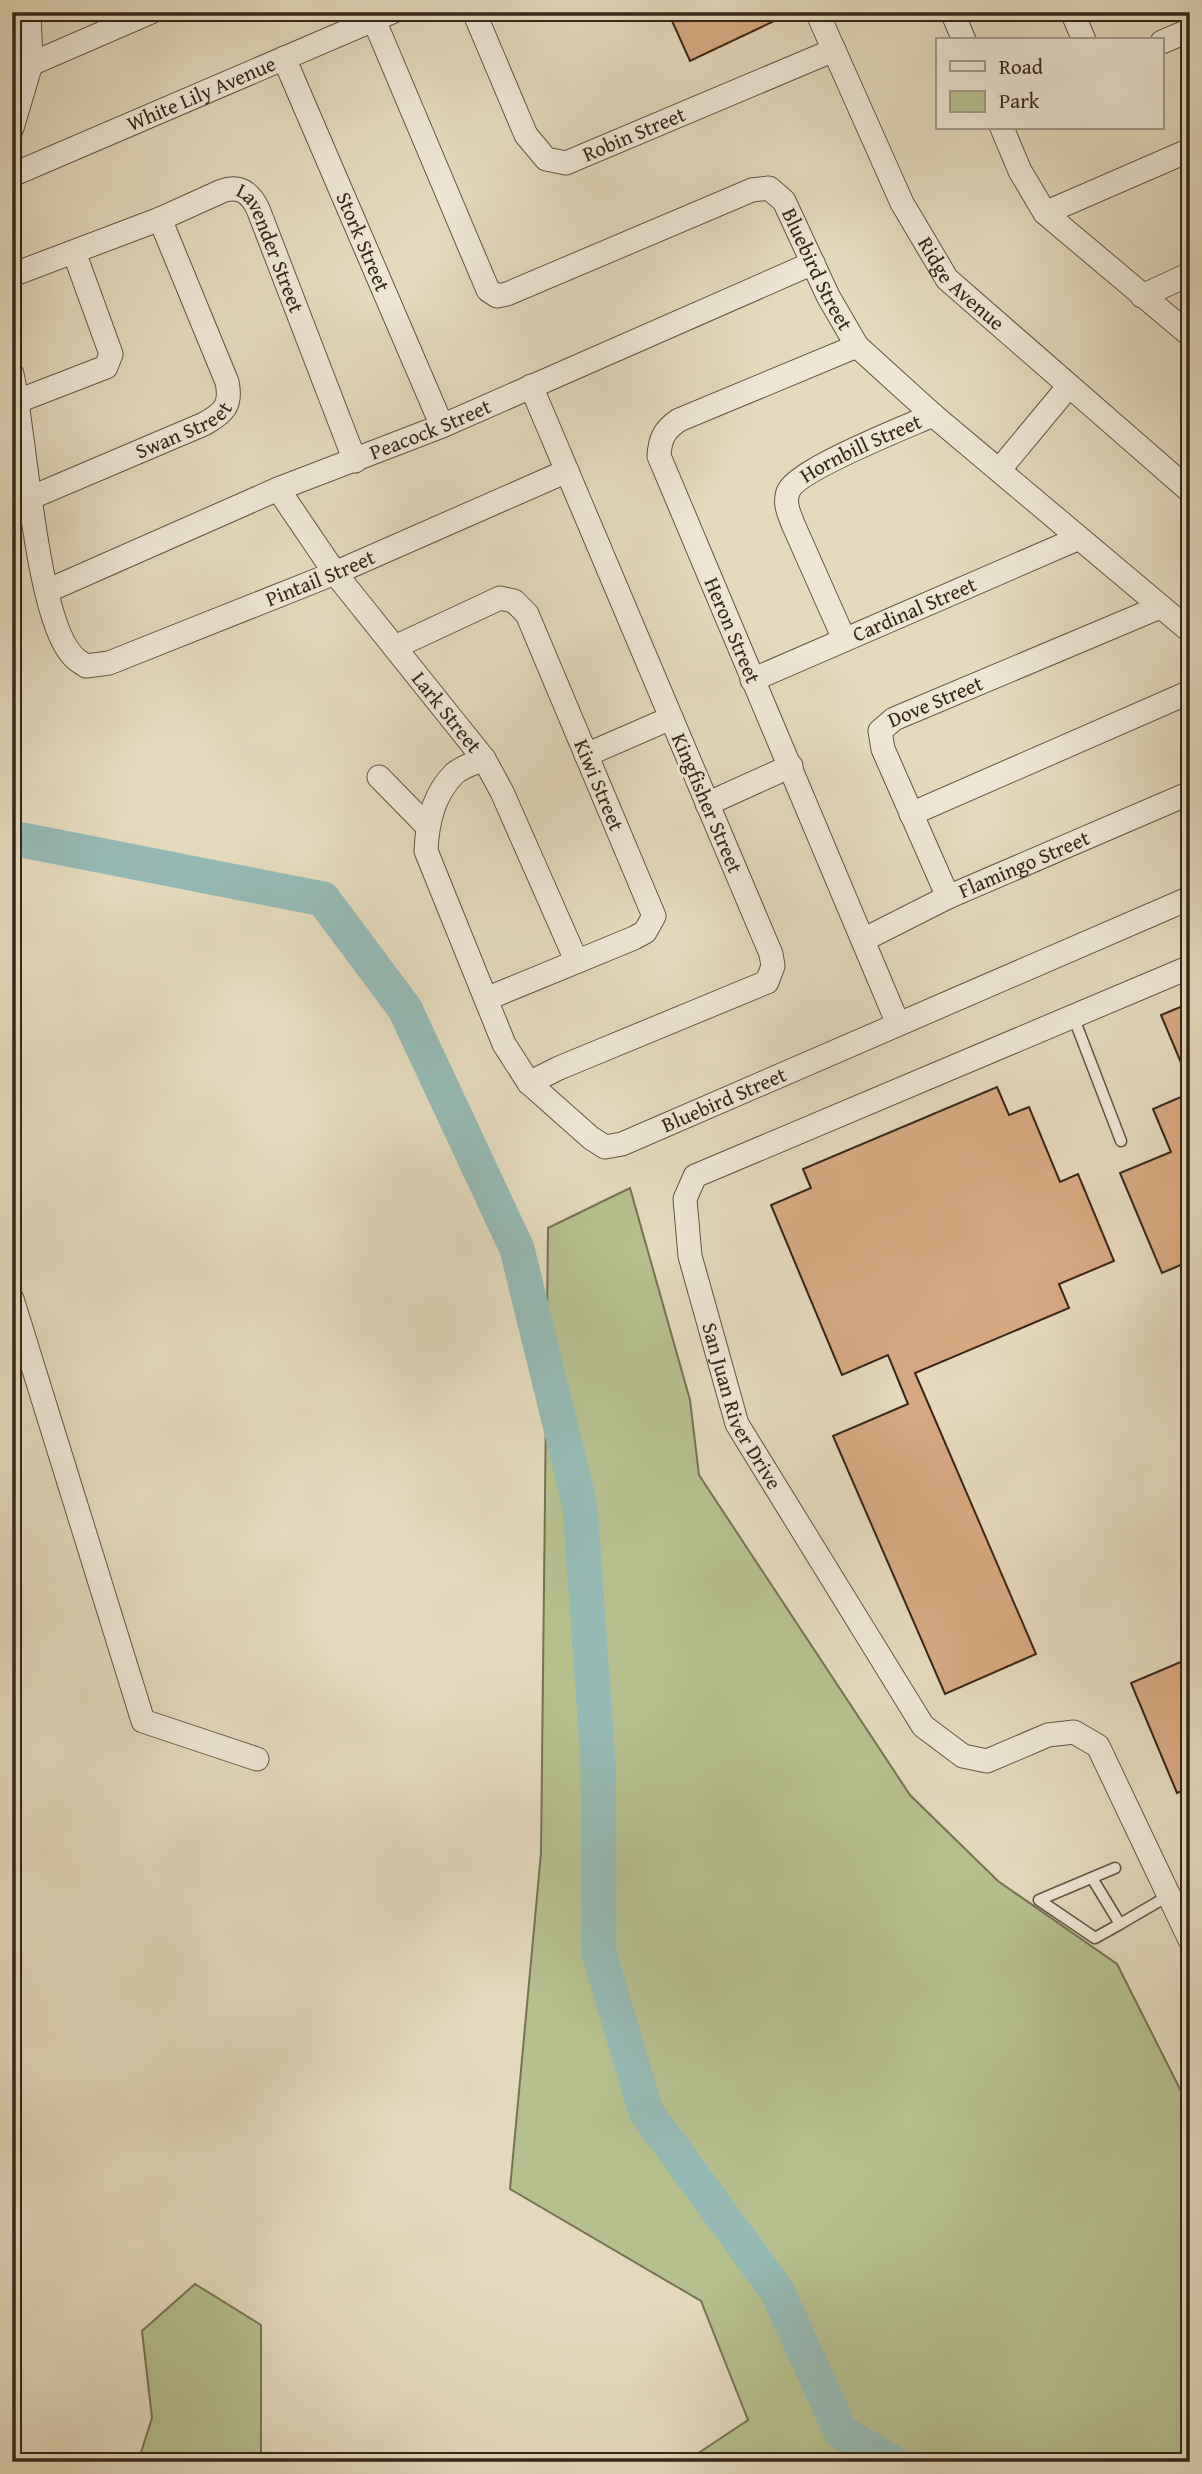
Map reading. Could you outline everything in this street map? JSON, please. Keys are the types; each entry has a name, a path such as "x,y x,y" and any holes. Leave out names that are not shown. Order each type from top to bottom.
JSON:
{"street":[{"path":"12,128 31,64 29,12"},
{"path":"31,64 151,12"},
{"name":"Robin Street","path":"474,12 526,135 546,159 566,163 834,50"},
{"name":"Ridge Avenue","path":"817,12 902,204 947,279 1190,491"},
{"path":"952,12 963,38"},
{"path":"1072,12 1083,38"},
{"name":"White Lily Avenue","path":"12,175 383,16"},
{"name":"Bluebird Street","path":"383,16 480,278 488,290 497,296 752,190 769,188 784,201 857,346 933,415 1190,631"},
{"path":"1164,41 1190,30"},
{"name":"Stork Street","path":"284,58 442,426"},
{"path":"1003,130 1020,171 1045,213 1190,335"},
{"path":"1045,213 1190,150"},
{"name":"Lavender Street","path":"12,275 160,219 232,187 246,191 254,199 355,461"},
{"name":"Swan Street","path":"30,498 204,424 227,407 230,397 227,382 160,219"},
{"path":"18,401 106,367 111,354 74,252"},
{"name":"Peacock Street","path":"47,591 278,489 442,426 813,263"},
{"path":"1142,296 1190,274"},
{"name":"Heron Street","path":"857,346 679,420 668,427 660,439 659,456 898,1024"},
{"path":"12,374 47,591"},
{"name":"Kingfisher Street","path":"529,1083 767,982 773,966 771,954 531,386"},
{"path":"1000,469 1068,387"},
{"name":"Hornbill Street","path":"844,639 789,514 786,505 788,491 806,473 933,415"},
{"name":"Pintail Street","path":"47,591 62,640 72,656 86,666 109,663 335,573 567,471"},
{"name":"Lark Street","path":"278,489 335,573 484,759 502,792 576,960"},
{"name":"Cardinal Street","path":"752,680 1077,538"},
{"name":"Kiwi Street","path":"395,647 500,598 514,601 527,614 654,916 645,932 486,999"},
{"name":"Dove Street","path":"948,897 880,740 880,731 886,724 1160,607"},
{"path":"911,814 1190,692"},
{"path":"586,755 671,718"},
{"name":"Bluebird Street","path":"484,759 455,773 435,804 427,827 426,850 504,1044 529,1083 590,1138 605,1147 622,1144 1190,898"},
{"path":"707,804 791,766"},
{"path":"379,777 427,827"},
{"name":"Flamingo Street","path":"863,940 948,897 1190,793"},
{"name":"San Juan River Drive","path":"1190,967 695,1176 685,1199 690,1256 737,1424 923,1726 963,1756 987,1761 1048,1735 1074,1732 1098,1746 1190,1940"},
{"path":"12,1298 143,1721 257,1759"}],"lane":[{"path":"1073,1016 1121,1141"},
{"path":"1115,1868 1040,1900 1095,1938 1168,1896"},
{"path":"1092,1878 1120,1924"}],"green space":[{"path":"630,1188 690,1400 699,1475 910,1795 998,1881 1117,1964 1190,2109 1190,2462 685,2462 748,2420 701,2301 510,2189 541,1853 548,1228"},
{"path":"195,2284 261,2325 261,2462 138,2462 152,2418 142,2331"}],"building":[{"path":"668,12 793,12 690,61"},
{"path":"1190,1003 1190,1084 1161,1015"},
{"path":"997,1087 1009,1115 1029,1107 1060,1182 1078,1174 1114,1261 1059,1284 1069,1308 915,1373 1036,1654 945,1694 833,1436 908,1404 888,1355 842,1375 771,1205 811,1188 803,1169"},
{"path":"1190,1093 1190,1221 1184,1223 1190,1238 1190,1261 1162,1273 1120,1173 1171,1152 1153,1109"},
{"path":"1190,1658 1190,1788 1177,1793 1131,1683"}],"waterway":[{"path":"12,838 323,899 405,1009 517,1249 580,1506 598,1762 599,1953 646,2112 777,2291 841,2432 892,2462"}]}
